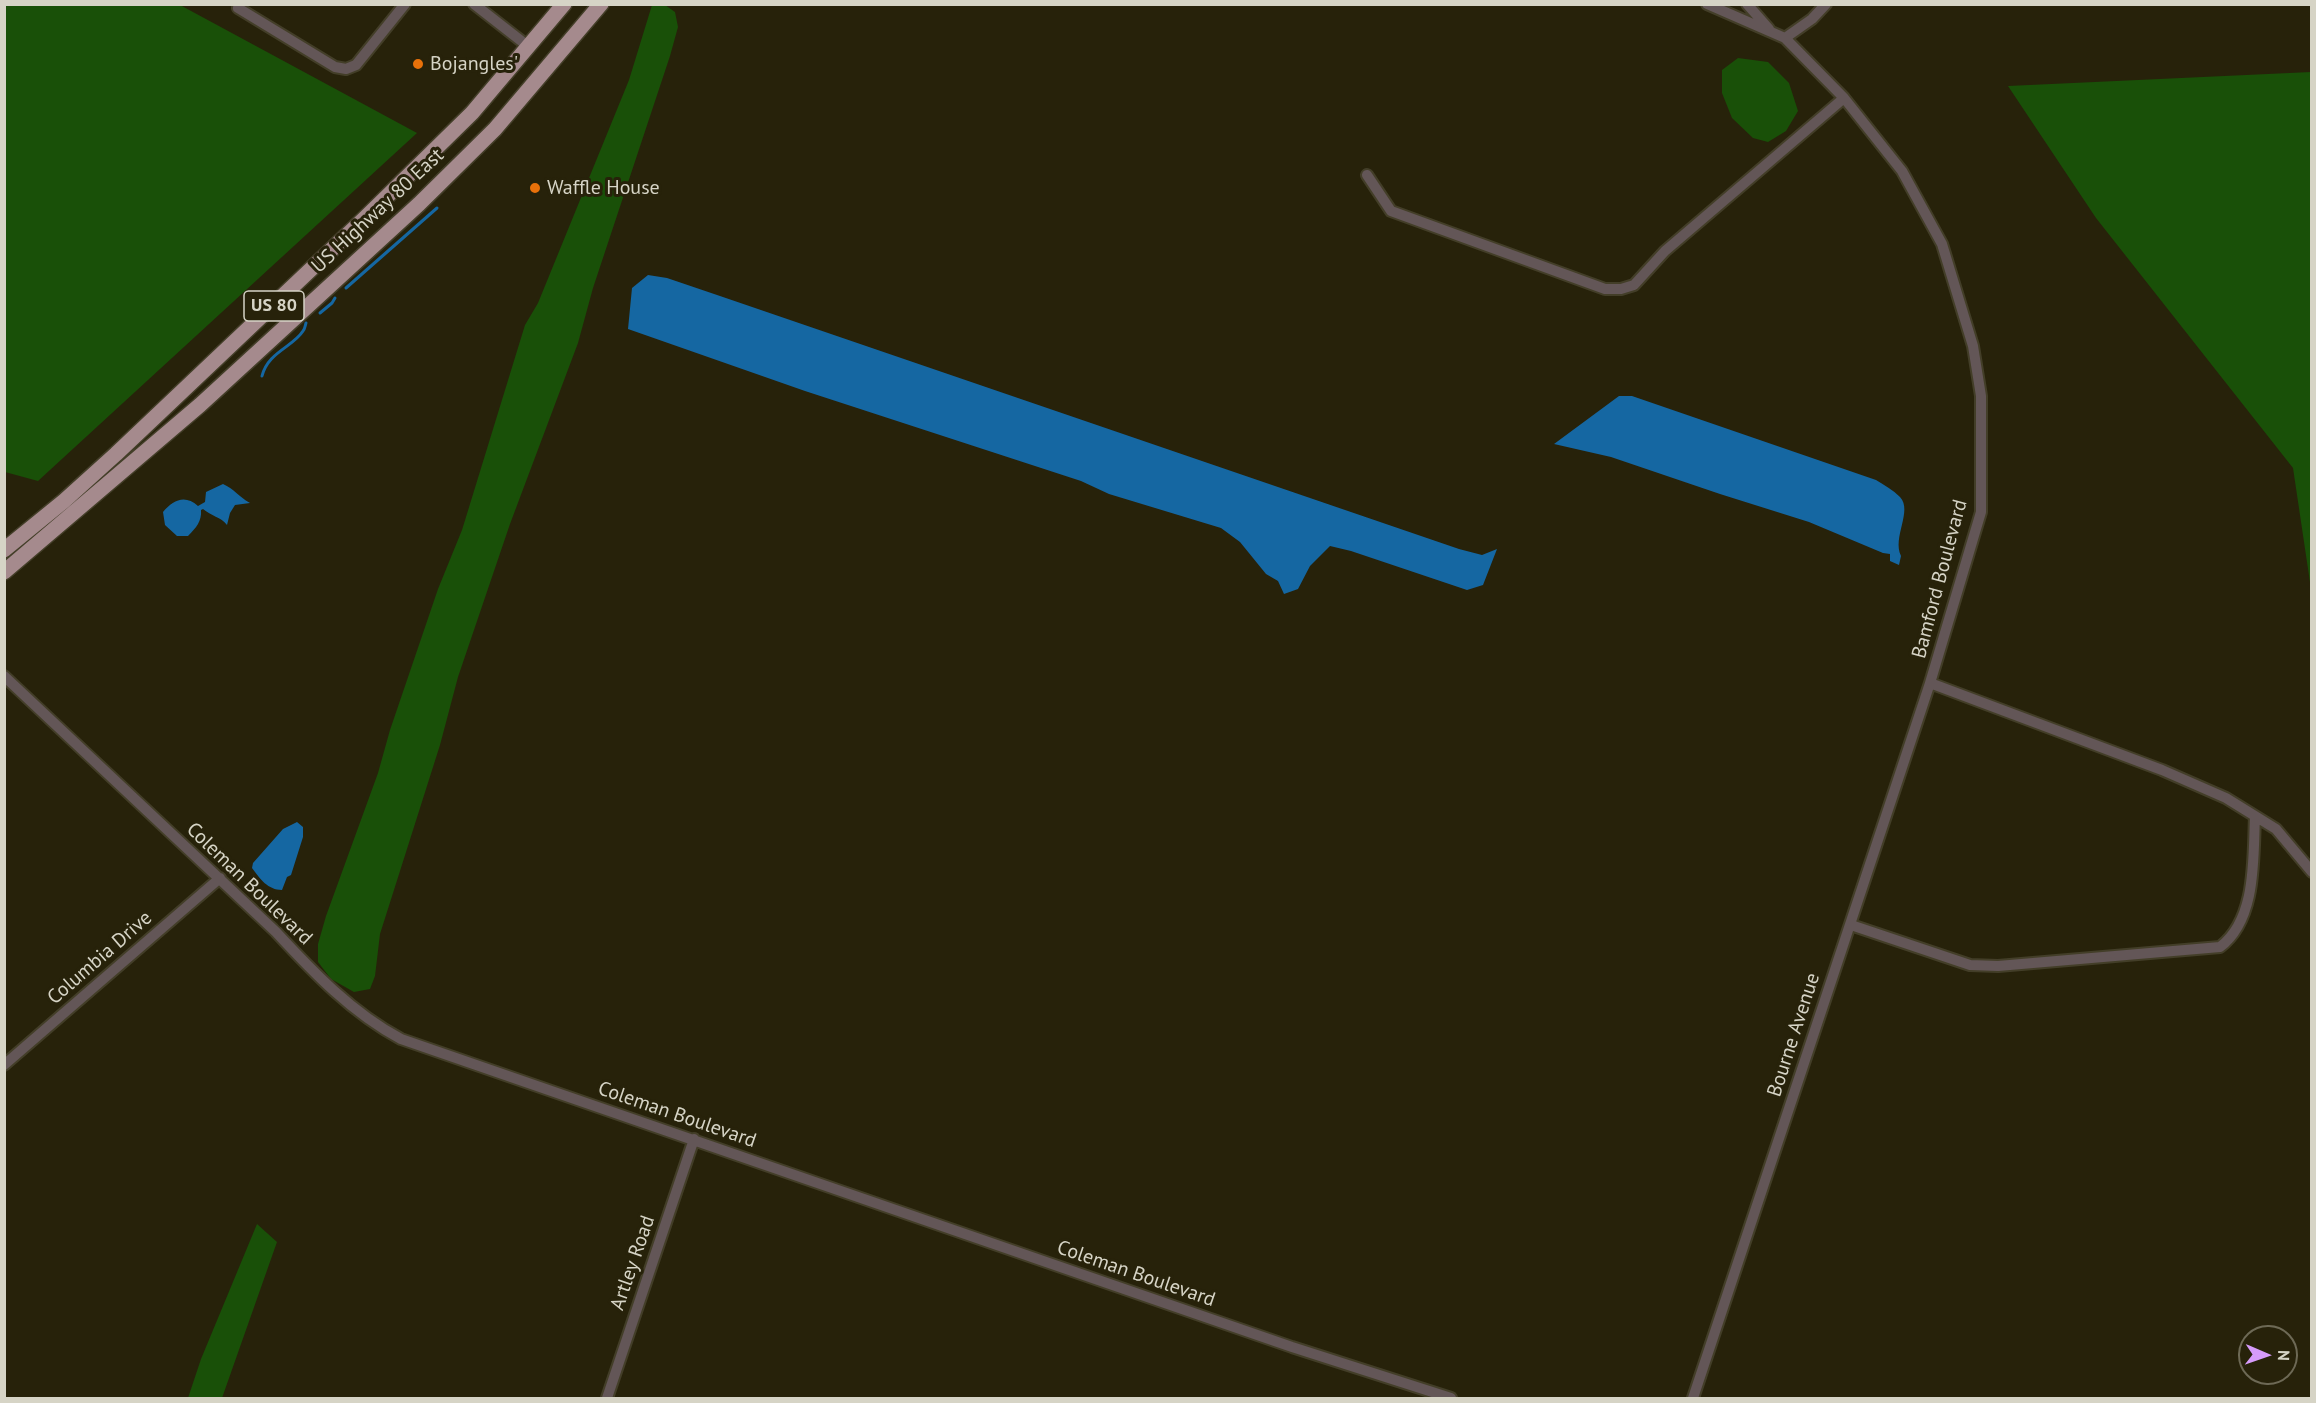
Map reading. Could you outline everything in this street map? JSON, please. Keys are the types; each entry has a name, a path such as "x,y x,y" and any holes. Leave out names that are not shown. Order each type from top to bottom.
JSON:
{"main road":[{"name":"US Highway 80 East","path":"4,550 64,501 288,292 472,113 564,4"},
{"name":"US Highway 80 East","path":"4,572 200,405 419,204 495,129 596,8"}],"street":[{"path":"240,4 238,8 335,67 346,69 356,65 405,4"},
{"path":"474,4 529,47"},
{"name":"Bamford Boulevard","path":"1707,4 1785,38 1844,98 1902,171 1942,244 1973,346 1981,396 1981,512 1930,683 2162,770 2226,798 2276,829 2312,872"},
{"name":"Bamford Boulevard","path":"1748,4 1771,32"},
{"path":"1785,38 1812,19 1826,4"},
{"path":"1367,175 1391,211 1605,290 1621,289 1634,285 1665,251 1844,98"},
{"name":"Coleman Boulevard","path":"4,676 219,878 318,975 355,1009 394,1036 1292,1347 1451,1398"},
{"name":"Bourne Avenue","path":"1693,1398 1930,683"},
{"path":"1851,925 1970,965 1998,966 2220,947 2232,938 2245,912 2250,885 2255,816"},
{"name":"Columbia Drive","path":"4,1065 219,878"},
{"name":"Artley Road","path":"607,1398 694,1139"}],"green space":[{"path":"4,5 180,5 417,133 38,481 5,472"},
{"path":"652,5 665,5 675,12 678,27 670,56 593,288 578,343 510,524 458,677 440,745 380,934 375,976 370,989 354,992 331,979 318,962 318,944 326,916 378,773 390,730 438,589 462,530 525,325 538,303 629,80"},
{"path":"1738,58 1768,62 1789,83 1798,111 1786,131 1768,142 1753,138 1732,118 1722,93 1722,70"},
{"path":"2312,72 2311,589 2293,468 2096,218 2008,86"},
{"path":"257,1224 277,1242 222,1398 188,1398 201,1359"}],"water":[{"path":"648,275 667,278 1459,549 1482,555 1497,549 1483,585 1467,590 1330,546 1310,566 1298,589 1284,594 1278,581 1266,574 1240,542 1221,528 1109,494 1081,481 805,391 628,329 632,288"},
{"path":"1619,396 1632,396 1876,480 1897,494 1903,503 1904,517 1899,541 1901,556 1899,565 1890,561 1890,554 1809,522 1611,457 1554,444"},
{"path":"223,484 250,503 235,505 227,525 203,509 198,524 188,536 177,536 165,525 163,512 171,504 184,499 198,506 205,502 206,492"},
{"path":"297,822 303,827 303,837 291,875 287,877 282,890 277,890 258,876 252,868 253,863 283,829"}],"waterway":[{"path":"346,288 437,208"},
{"path":"320,313 335,298"},
{"path":"262,376 275,355 299,337 306,323"}],"place":[{"name":"Bojangles'","path":"418,64"},
{"name":"Waffle House","path":"535,188"}]}
